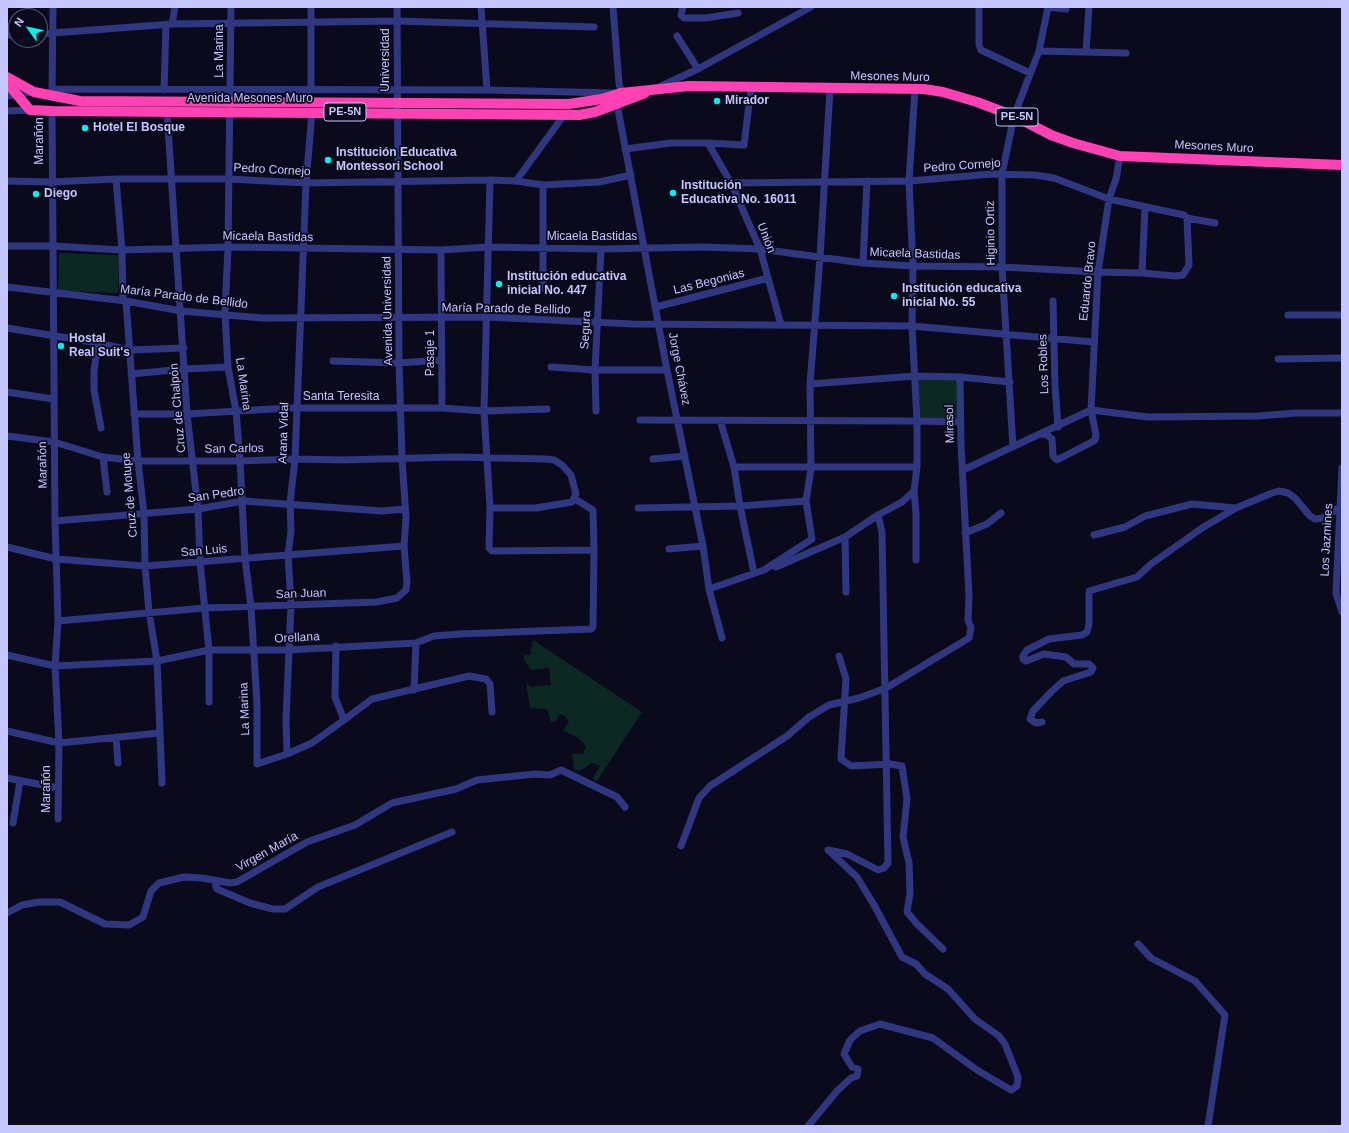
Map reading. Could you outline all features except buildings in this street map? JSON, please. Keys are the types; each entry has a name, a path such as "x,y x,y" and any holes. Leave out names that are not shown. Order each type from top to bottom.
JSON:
{"highway":[{"name":"PE-5N","path":"7,77 34,92 54,94 80,101 231,102 397,108 569,104 602,99 621,100 656,88"},
{"path":"7,83 12,96 30,110"},
{"name":"Mesones Muro","path":"656,88 689,86 915,89 943,92 1014,116 1072,143 1120,156 1342,165"},
{"path":"54,94 54,111"},
{"name":"Avenida Mesones Muro","path":"30,110 312,112 397,108 564,115 595,112 621,100"}],"street":[{"path":"53,7 54,94 164,90 487,90 621,100"},
{"path":"164,90 169,25 175,7"},
{"name":"La Marina","path":"231,7 231,102 225,314 228,368 236,411 243,501 245,558 257,704 257,764 287,754"},
{"path":"311,7 311,90"},
{"name":"Universidad","path":"397,7 397,108"},
{"path":"482,7 487,90"},
{"name":"Jorge Chávez","path":"613,7 625,149 703,546 709,588 722,638"},
{"path":"683,7 681,15 684,18 705,18 738,13"},
{"path":"656,88 698,69 811,7"},
{"path":"979,7 979,45 981,50 1030,73"},
{"path":"1048,7 1066,9"},
{"name":"Higinio Ortiz","path":"1013,447 1002,267 1002,174 1014,116 1038,51 1048,7"},
{"path":"1086,52 1089,7"},
{"path":"48,34 169,25 231,23 397,21 482,25 594,27"},
{"path":"677,36 698,69"},
{"path":"1038,51 1126,53"},
{"path":"625,149 671,143 708,143 744,146 751,88"},
{"path":"764,570 812,539 806,501 811,468 810,384 820,257 830,88"},
{"path":"915,89 909,180 913,266 912,326 917,421 917,467 914,491 916,514 916,560"},
{"path":"12,96 34,92"},
{"name":"Avenida Universidad","path":"397,108 399,363 406,527 404,546"},
{"name":"Avenida Mesones Muro","path":"7,111 30,110"},
{"name":"Marañón","path":"54,111 51,182 53,246 52,337 58,621 55,666 59,743 58,819"},
{"name":"Cruz de Chalpón","path":"167,112 173,180 187,414 198,509 200,562 209,650 209,702"},
{"name":"Arana Vidal","path":"287,754 286,720 291,605 288,554 291,531 290,503 295,459 306,183 312,112"},
{"path":"516,181 564,115"},
{"name":"Unión","path":"708,143 731,183 760,249 781,325"},
{"name":"Eduardo Bravo","path":"1042,434 1047,435 1052,439 1053,456 1057,460 1095,440 1096,435 1091,410 1093,342 1098,272 1109,199 1116,179 1120,156"},
{"name":"Pedro Cornejo","path":"731,183 909,180 1002,174 1034,175 1054,178 1109,199 1184,216 1187,218 1215,223"},
{"name":"Pedro Cornejo","path":"7,181 51,182 116,179 229,179 306,183 490,180 516,181 543,185 599,182 631,175"},
{"name":"Cruz de Motupe","path":"116,179 134,414 144,514 145,566 149,612 157,661 162,783"},
{"path":"490,180 488,317 484,411 490,508 489,548 492,551 594,550 593,510 575,499 572,502 536,508 490,508"},
{"path":"863,263 866,181"},
{"path":"543,185 543,288"},
{"path":"1142,273 1145,207"},
{"name":"Micaela Bastidas","path":"7,246 53,246 122,250 228,247 441,250 488,247 601,249 703,247 760,249 863,263 913,266 1002,267 1142,273 1175,276 1183,275 1188,264 1187,218"},
{"name":"Segura","path":"596,411 595,370 601,249"},
{"name":"Pasaje 1","path":"441,250 442,408"},
{"name":"Las Begonias","path":"656,307 768,278"},
{"name":"María Parado de Bellido","path":"7,287 125,301 181,310 262,318 442,319 488,317 632,324 912,326 1054,340 1093,342"},
{"name":"Los Robles","path":"1053,301 1055,385 1058,427"},
{"path":"1288,315 1342,315"},
{"path":"7,328 52,337 98,343 129,350 184,348"},
{"path":"98,343 94,371 94,390 101,428"},
{"path":"1278,359 1342,358"},
{"path":"333,361 399,363 442,360"},
{"path":"551,367 595,370 668,370"},
{"path":"131,374 185,369 228,368"},
{"path":"810,384 915,376 960,377 1010,382"},
{"name":"Mirasol","path":"886,688 969,638 971,628 968,620 969,596 960,422 960,377"},
{"path":"7,392 53,399"},
{"name":"Santa Teresita","path":"134,414 187,414 296,408 442,408 484,411 547,409"},
{"path":"963,470 1058,427 1091,410 1148,417 1258,416 1342,412 1342,417"},
{"path":"640,420 960,422"},
{"path":"720,420 734,467 740,506 754,573"},
{"name":"San Carlos","path":"7,436 54,442 103,457 138,461 240,461 295,459 342,460 402,458 554,460 562,465 571,475 576,494 575,499"},
{"path":"653,459 685,456"},
{"path":"103,457 107,492"},
{"path":"734,467 917,467"},
{"name":"Los Jazmines","path":"1342,468 1340,549 1336,593 1342,612"},
{"path":"709,588 764,570 845,537 878,514 902,502 914,491"},
{"path":"1042,722 1036,723 1030,719 1033,711 1063,682 1092,672 1093,668 1089,664 1074,664 1066,657 1044,654 1026,661 1023,659 1023,656 1026,650 1049,638 1082,635 1087,632 1089,624 1089,591 1136,577 1151,564 1195,532 1236,508 1279,491 1288,493 1295,498 1310,516 1315,519 1323,518 1340,507"},
{"name":"San Pedro","path":"55,521 198,509 243,501 290,503 382,511 405,509"},
{"path":"638,508 740,506 806,501"},
{"path":"1094,535 1124,527 1146,516 1192,504 1236,508"},
{"path":"965,533 987,524 1001,513"},
{"path":"808,1126 837,1091 851,1078 857,1076 858,1069 852,1067 844,1054 850,1040 860,1031 880,1024 933,1038 1000,1085 1010,1090 1017,1086 1018,1078 1005,1044 999,1036 975,1019 948,989 925,974 916,964 902,957 857,877 828,850 847,854 878,870 886,866 888,857 885,764 886,688 881,556 882,532 878,514"},
{"path":"845,537 846,592"},
{"name":"San Luis","path":"7,548 56,559 145,566 404,546"},
{"name":"San Juan","path":"58,621 204,608 377,602 397,598 406,590 407,582 404,546"},
{"path":"669,549 703,546"},
{"name":"Orellana","path":"7,656 55,666 157,661 209,650 289,650 336,646 416,643 434,636 460,634 589,630 593,628 594,550"},
{"path":"414,690 416,643"},
{"path":"336,646 335,697 344,720"},
{"path":"839,656 846,679 841,759 850,766 885,764 902,766 907,799 903,837 909,863 910,893 907,912 916,924 943,949"},
{"path":"287,754 312,743 372,699 469,676 486,679 490,684 492,712"},
{"path":"681,846 699,798 710,786 787,736 809,716 829,704 859,698 886,688"},
{"path":"7,732 59,743 160,733"},
{"path":"116,737 118,764"},
{"name":"Virgen María","path":"7,913 22,905 39,902 60,902 105,924 129,925 143,917 152,891 159,883 184,877 230,883 237,882 307,842 355,825 392,803 456,789 477,780 535,774 550,775 561,770 616,797 625,807"},
{"path":"7,778 58,788"},
{"path":"13,823 20,780"},
{"path":"214,880 217,889 250,903 273,909 285,909 318,886 452,832"},
{"path":"1138,944 1152,958 1195,981 1225,1015 1208,1126"}],"green space":[{"path":"59,253 119,255 118,293 58,291"},
{"path":"915,376 960,377 960,422 917,421"},
{"path":"533,640 642,712 597,781 593,779 600,766 592,763 579,771 574,769 572,754 583,754 586,746 578,738 563,730 569,722 565,716 560,714 555,722 551,722 547,709 530,708 526,683 531,687 551,685 549,668 531,670 524,660 524,654 530,655"}],"place":[{"name":"Mirador","path":"717,101"},
{"name":"Hotel El Bosque","path":"85,128"},
{"name":"Institución Educativa Montessori School","path":"328,160"},
{"name":"Institución Educativa No. 16011","path":"673,193"},
{"name":"Diego","path":"36,194"},
{"name":"Institución educativa inicial No. 447","path":"499,284"},
{"name":"Institución educativa inicial No. 55","path":"894,296"},
{"name":"Hostal Real Suit's","path":"61,346"}]}
